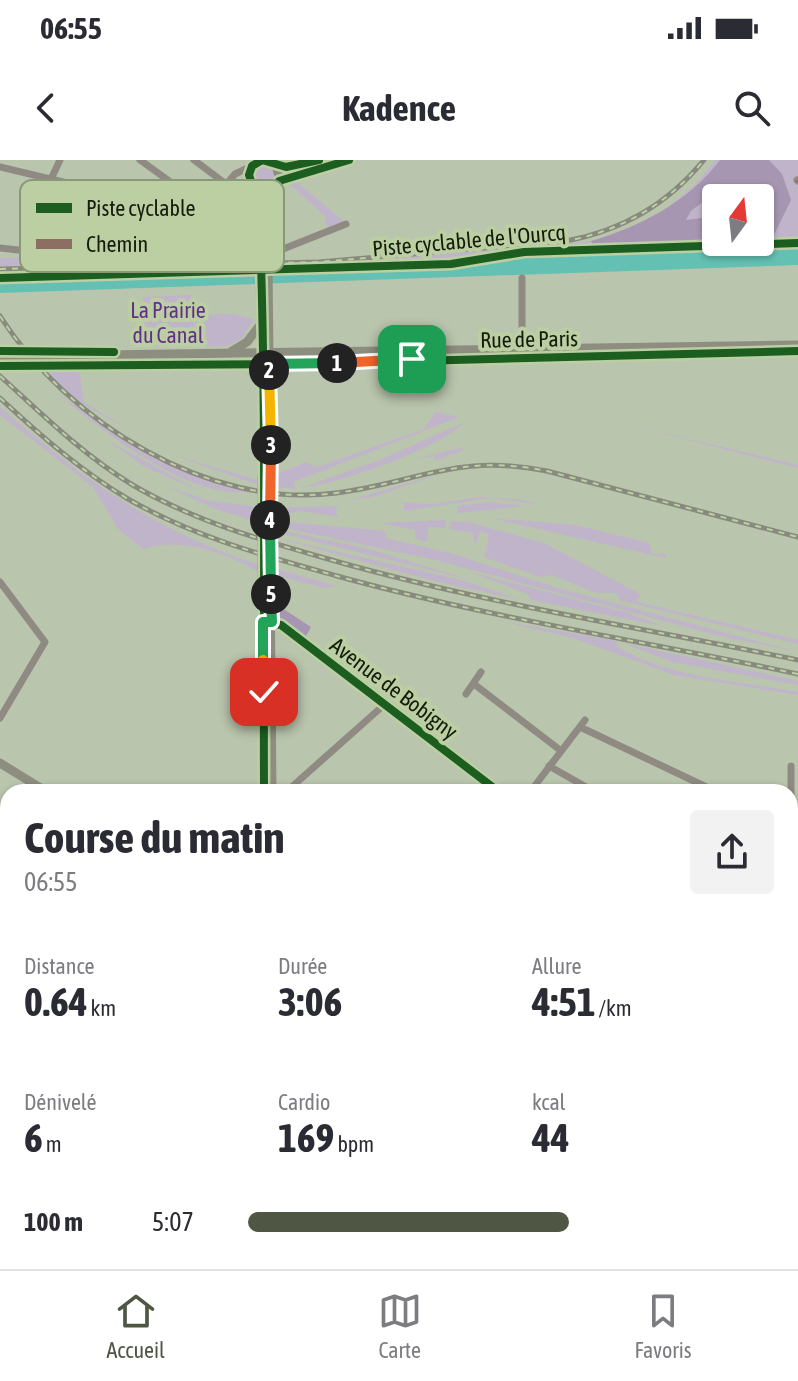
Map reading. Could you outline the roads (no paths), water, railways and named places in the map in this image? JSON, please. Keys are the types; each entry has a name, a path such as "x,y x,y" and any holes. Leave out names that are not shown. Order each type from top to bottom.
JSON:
{"main road":[{"path":"250,180 248,177 255,163 319,160"},
{"path":"284,183 349,160"},
{"path":"264,272 268,456 267,622 275,784"},
{"path":"264,288 261,324 265,352"},
{"path":"230,352 247,342 261,324"},
{"name":"Rue de Paris","path":"36,359 230,352 798,345"},
{"name":"Rue de Paris","path":"0,356 265,364 798,351"},
{"path":"0,362 36,359"},
{"path":"0,763 34,784"}],"street":[{"path":"51,179 60,160"},
{"path":"140,160 168,180"},
{"path":"194,160 221,180"},
{"path":"230,180 255,163"},
{"path":"1,164 55,180"},
{"path":"235,174 248,177"},
{"path":"284,246 346,224"},
{"path":"0,248 20,250"},
{"path":"522,278 522,350"},
{"path":"0,582 45,642 0,718"},
{"name":"Avenue de Bobigny","path":"267,622 281,625 489,784"},
{"path":"466,694 481,672"},
{"path":"474,684 560,750"},
{"path":"284,784 385,704"},
{"path":"536,784 582,724 699,784"},
{"path":"549,766 581,784"},
{"path":"791,766 791,784"}],"water":[{"path":"798,246 798,265 0,293 0,280 451,265 519,258 522,254 702,249 702,256 774,256 774,247"}],"railway":[{"path":"284,263 566,241 606,230 642,213 675,190 704,160"},
{"path":"0,269 20,269"},
{"path":"0,316 28,354 63,390 102,423 145,450 191,472 239,487 288,495 336,493 463,467 516,466 547,471 798,537"},
{"path":"0,376 63,433 131,484 180,509 231,529 335,561 450,590 798,660"},
{"path":"0,398 61,452 128,499 178,524 230,544 394,591 798,674"}],"park label":[{"name":"La Prairie du Canal","path":"168,322"}]}
